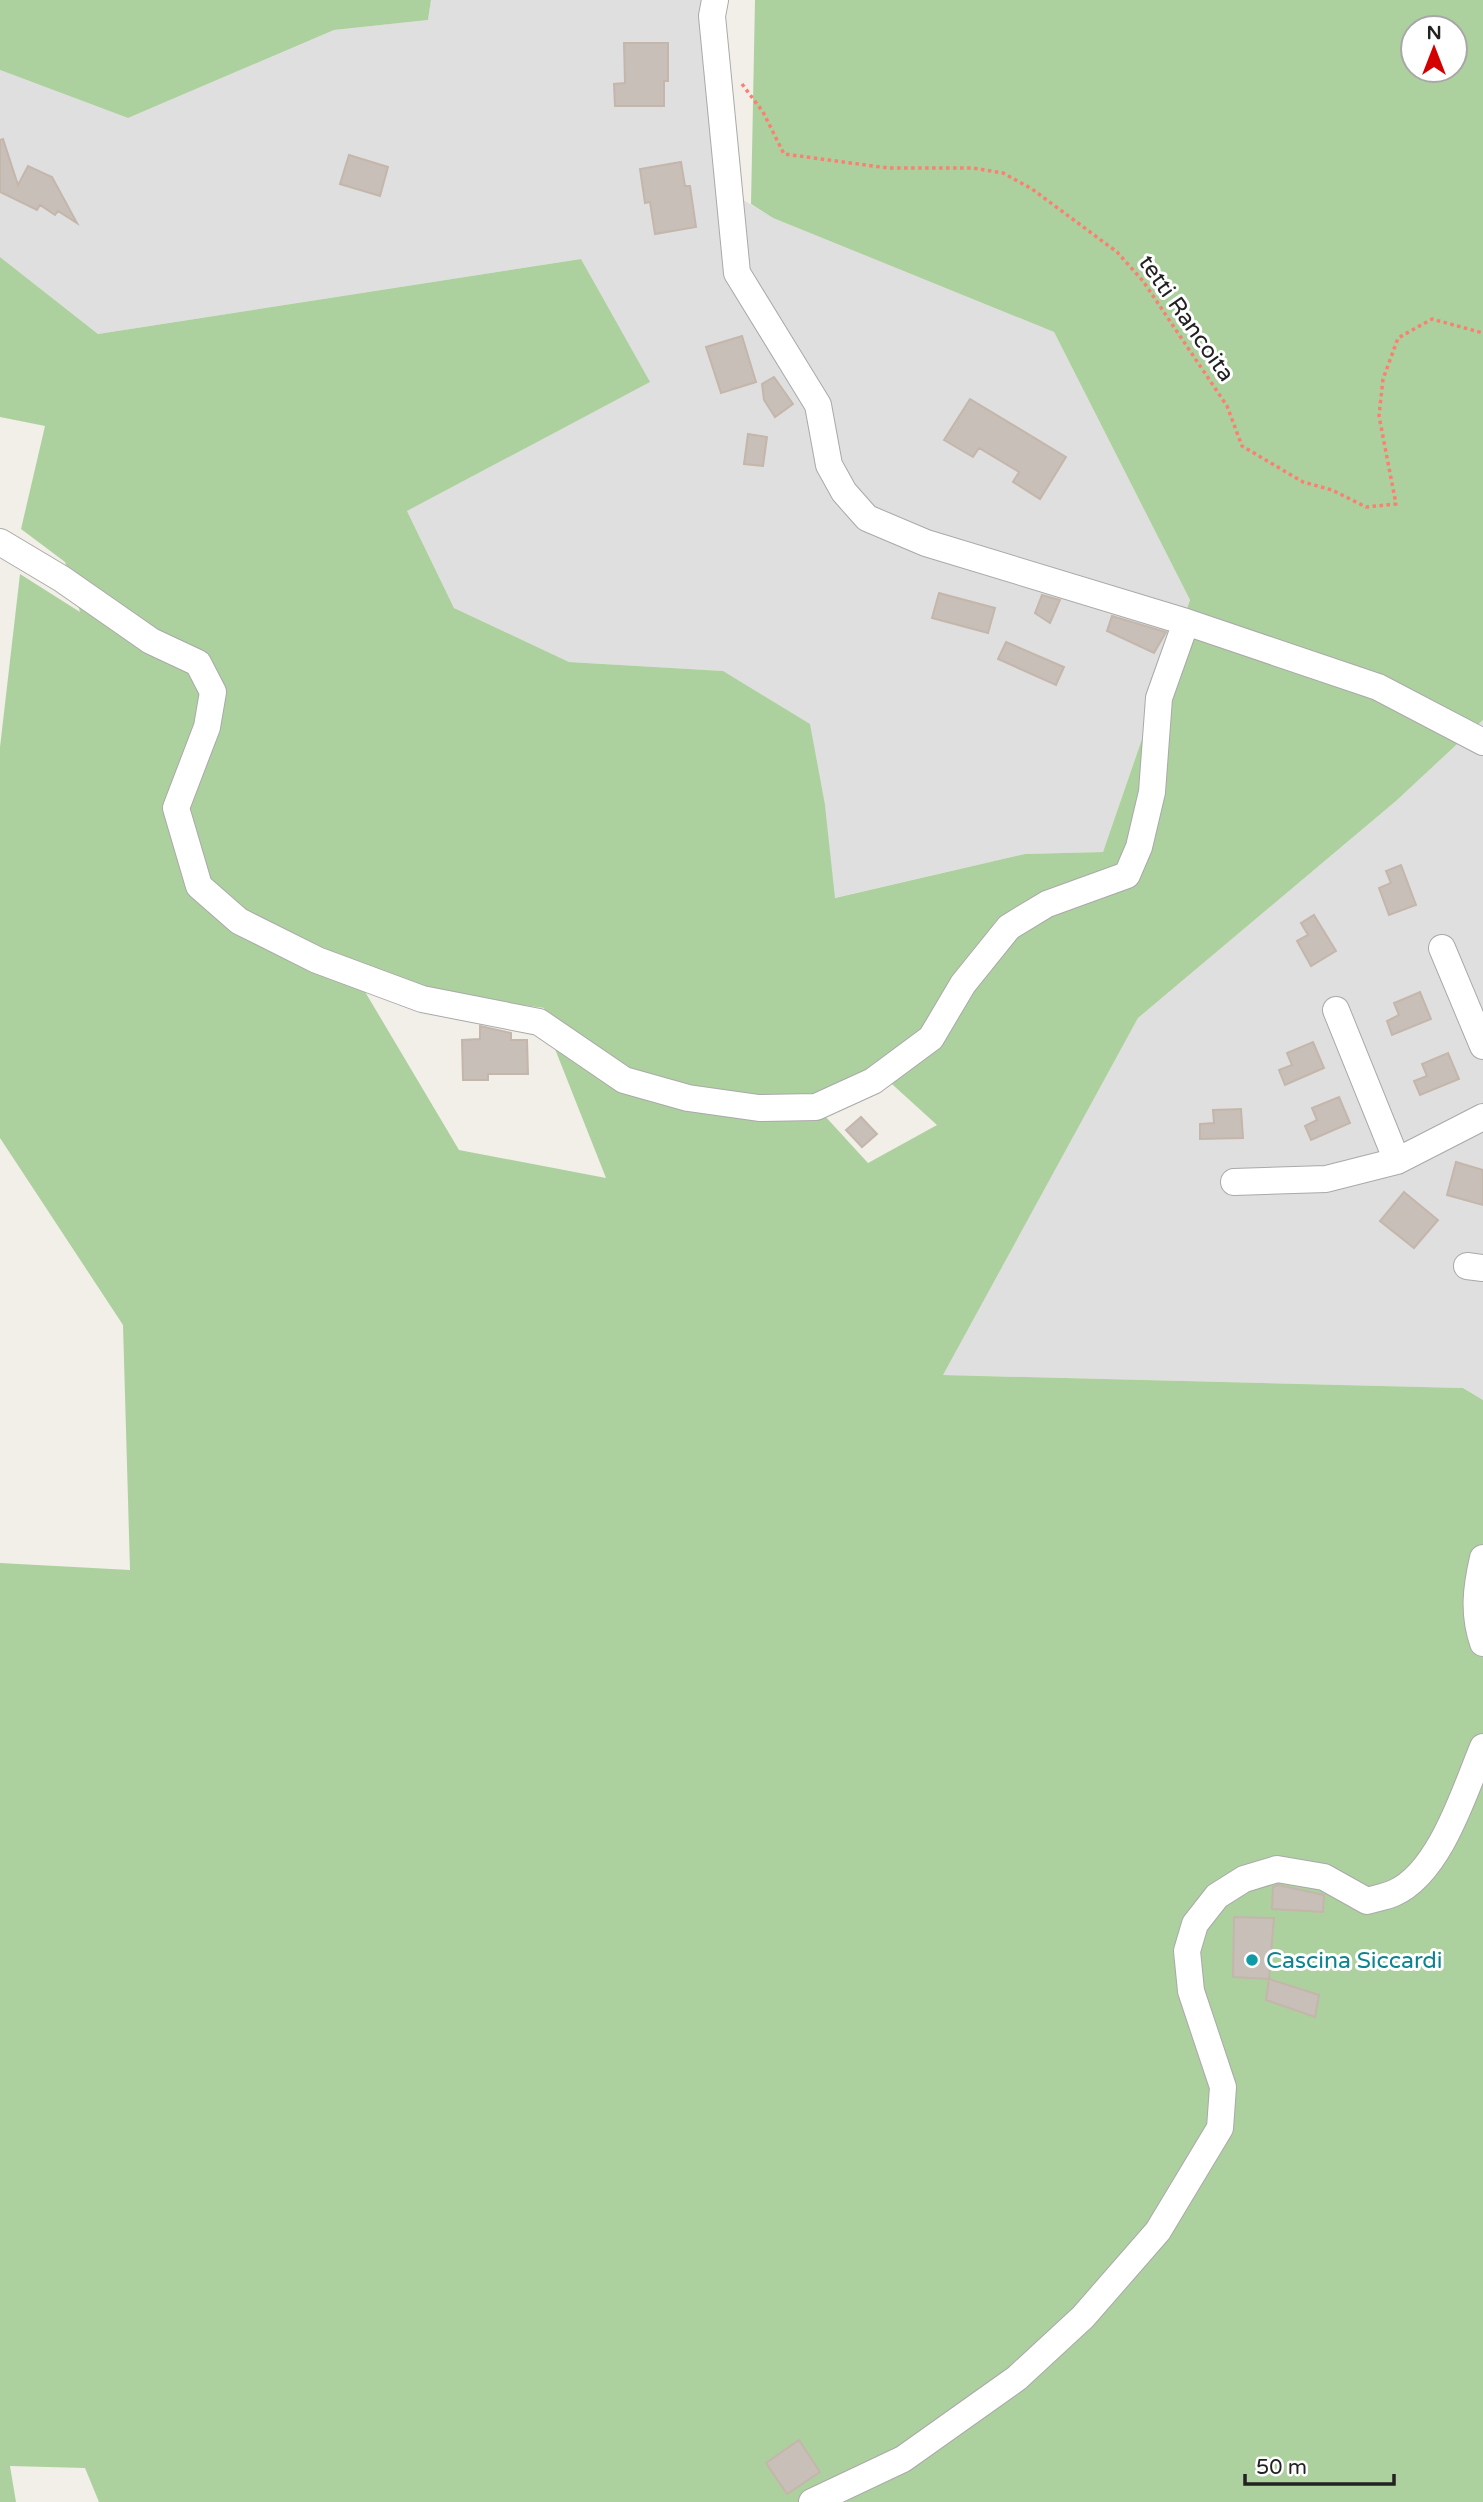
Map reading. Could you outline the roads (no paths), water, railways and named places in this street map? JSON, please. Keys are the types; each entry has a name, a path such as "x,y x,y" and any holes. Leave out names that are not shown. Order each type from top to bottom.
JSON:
{"street":[{"path":"715,0 712,16 737,273 818,405 829,465 844,492 867,518 926,543 1186,622 1378,687 1483,742"},
{"path":"0,542 62,579 151,641 198,663 213,692 207,727 176,808 199,886 239,921 317,960 422,999 539,1022 624,1080 688,1098 759,1108 816,1107 873,1081 931,1038 963,984 1009,927 1047,904 1127,874 1139,847 1152,792 1160,698 1186,622"},
{"path":"1442,948 1483,1046"},
{"path":"1336,1010 1397,1161"},
{"path":"1234,1182 1326,1179 1397,1161 1483,1117"},
{"path":"1483,1558 1477,1584 1476,1621 1483,1643"},
{"path":"812,2502 903,2459 1017,2378 1083,2317 1158,2231 1220,2127 1223,2087 1191,1991 1187,1951 1195,1924 1217,1896 1244,1879 1277,1869 1324,1877 1367,1901 1395,1893 1417,1876 1443,1841 1483,1746"}],"place":[{"name":"Cascina Siccardi","path":"1252,1960"}]}
